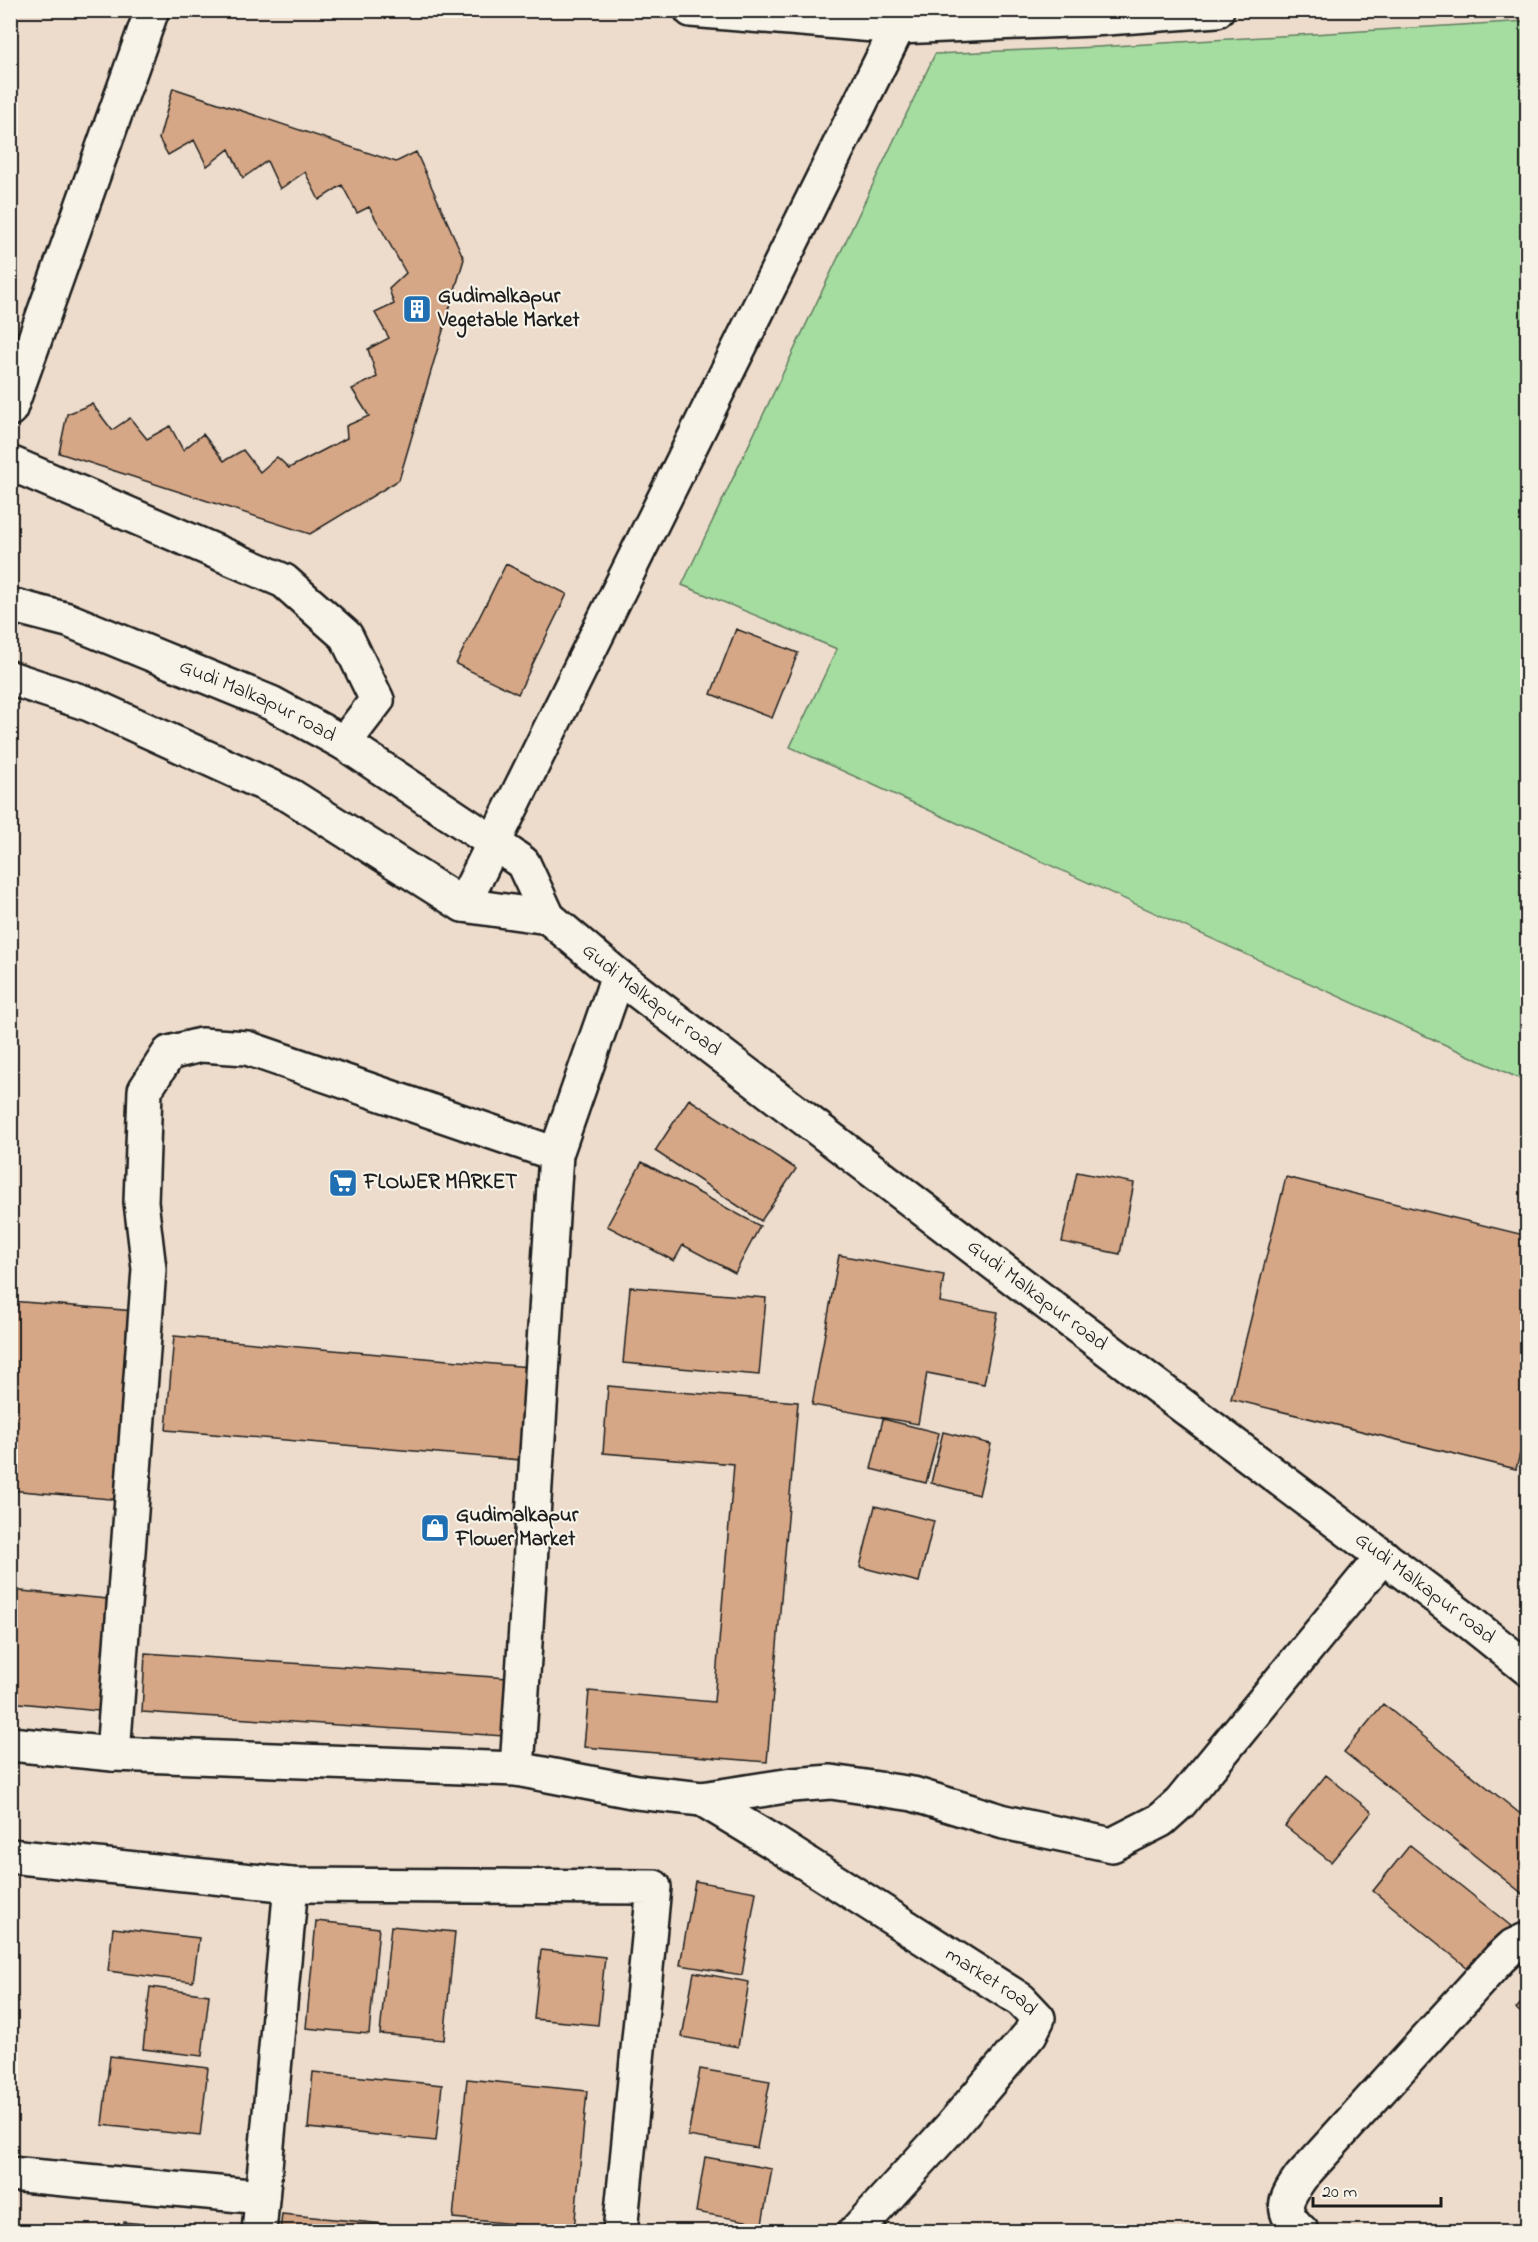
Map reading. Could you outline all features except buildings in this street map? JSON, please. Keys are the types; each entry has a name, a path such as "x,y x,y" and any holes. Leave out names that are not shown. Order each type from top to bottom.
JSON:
{"street":[{"path":"10,409 152,10"},
{"path":"691,10 811,15 898,27 1217,10"},
{"path":"464,905 898,27"},
{"path":"10,463 284,581 346,636 377,700 344,743"},
{"name":"Gudi Malkapur road","path":"10,605 68,620 271,703 344,743 495,843 523,863 548,917 618,976 1467,1620 1527,1669"},
{"path":"10,678 89,704 291,796 464,905 548,917"},
{"path":"517,1769 556,1154 618,976"},
{"path":"113,1754 149,1269 141,1202 145,1090 168,1053 201,1045 247,1048 556,1154"},
{"path":"10,1744 113,1754 517,1769 637,1792 702,1799 792,1785 831,1782 914,1794 1004,1822 1112,1845 1161,1820 1180,1803 1383,1556"},
{"name":"market road","path":"702,1799 1021,2000 1038,2018 1030,2034 950,2128 855,2232"},
{"path":"10,1856 291,1885 654,1887 620,2232"},
{"path":"259,2232 291,1885"},
{"path":"1302,2232 1287,2214 1286,2205 1289,2194 1301,2177 1500,1958 1527,1939"},
{"path":"10,2174 262,2197"}],"green space":[{"path":"1528,21 1527,1082 790,747 837,649 682,585 935,54 1097,47"}],"place":[{"name":"Gudimalkapur Vegetable Market","path":"417,309"},
{"name":"FLOWER MARKET","path":"343,1183"},
{"name":"Gudimalkapur Flower Market","path":"435,1528"}]}
